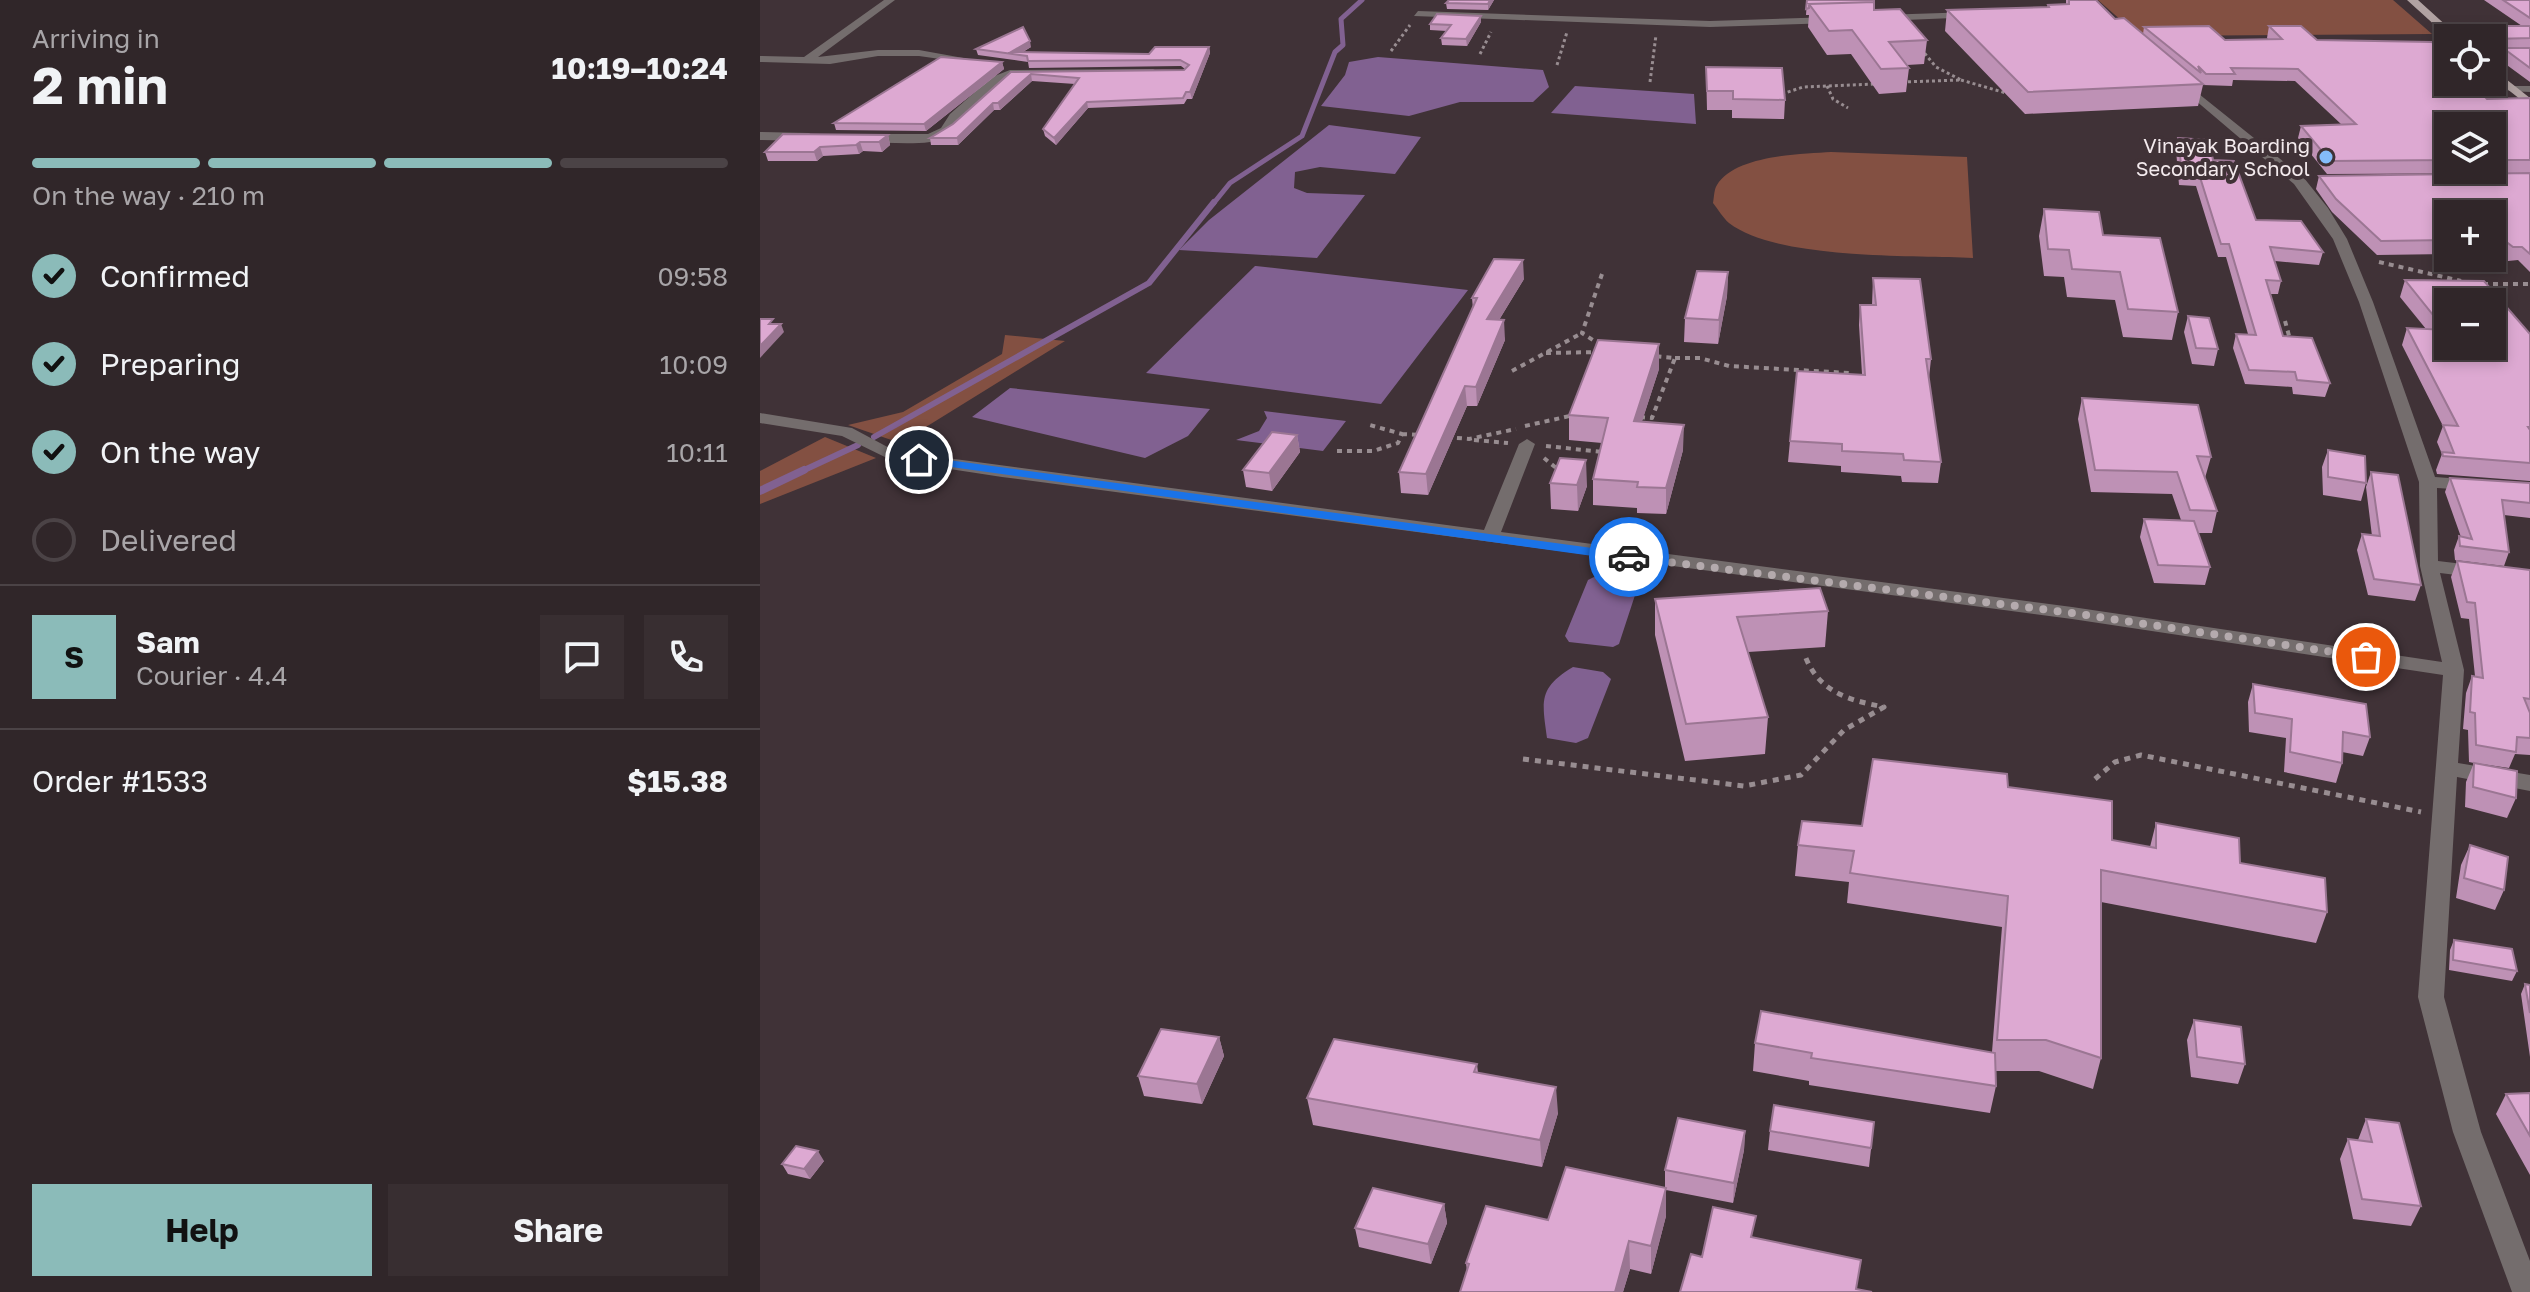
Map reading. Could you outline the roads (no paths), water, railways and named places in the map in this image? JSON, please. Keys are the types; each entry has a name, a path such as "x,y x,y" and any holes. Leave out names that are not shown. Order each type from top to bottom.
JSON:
{"main road":[{"path":"2412,0 2439,24"},
{"path":"2506,83 2530,104"}],"street":[{"path":"807,60 890,0"},
{"path":"1418,14 1657,22 1840,20"},
{"path":"1869,19 1986,15"},
{"path":"760,59 830,61 878,53 919,53 986,62"},
{"path":"2506,54 2530,54"},
{"path":"1000,63 1028,66 1019,73"},
{"path":"847,138 930,138 945,130 954,116 996,79 1019,73 1166,72"},
{"path":"2169,72 2306,181 2340,239 2366,302 2428,482 2429,566 2454,670 2431,997 2467,1132 2527,1292"},
{"path":"2513,89 2530,89"},
{"path":"760,136 820,137"},
{"path":"760,418 846,432 891,455 2072,613 2454,670"},
{"path":"1490,537 1527,444"},
{"path":"2428,482 2530,489"},
{"path":"2429,566 2530,578"},
{"path":"2447,768 2530,783"}],"waterway":[{"path":"1213,204 1230,183 1302,136 1335,52 1343,45 1341,19 1362,0"},
{"path":"874,437 1149,283 1214,202"},
{"path":"800,472 858,445"},
{"path":"760,491 804,470"}],"place":[{"name":"Vinayak Boarding Secondary School","path":"2326,157"}]}
